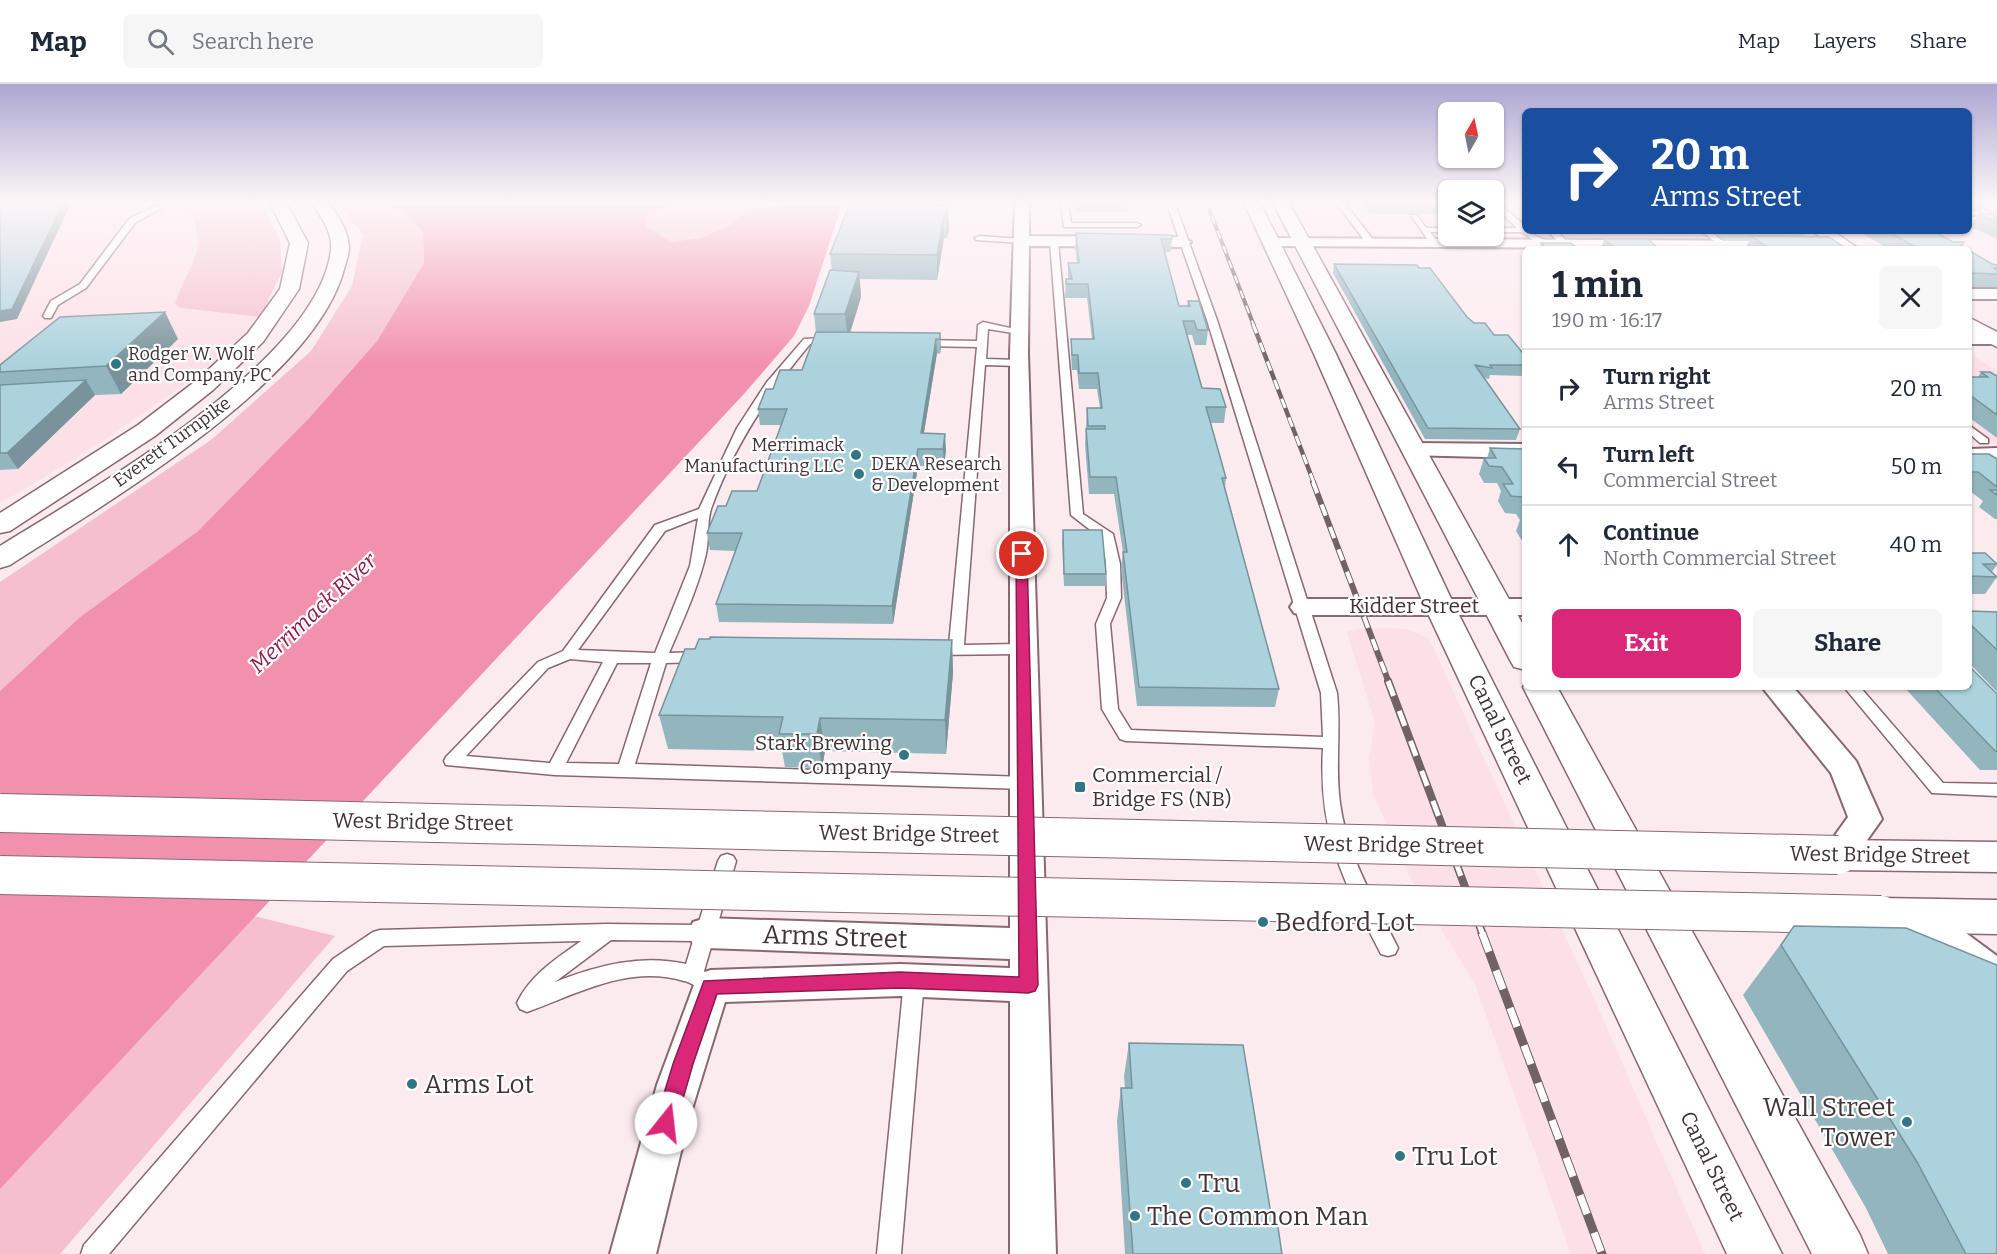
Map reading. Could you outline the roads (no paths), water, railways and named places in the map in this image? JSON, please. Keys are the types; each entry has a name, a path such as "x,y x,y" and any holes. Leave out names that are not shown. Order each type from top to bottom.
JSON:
{"main road":[{"name":"Everett Turnpike","path":"0,525 144,431 223,370 262,330 289,291 300,256"},
{"name":"Everett Turnpike","path":"0,559 111,487 188,433 261,375 314,317 328,292 338,256"},
{"name":"Canal Street","path":"1277,256 1440,607 1755,1254"},
{"path":"1311,256 1413,450 1511,607 1522,646"},
{"path":"1972,325 1995,340"},
{"path":"1542,690 1841,1254"},
{"name":"West Bridge Street","path":"0,813 1997,857"},
{"path":"0,875 1997,917"}],"street":[{"path":"1020,256 1019,363 1033,1254"},
{"path":"1972,294 1997,294"},
{"path":"1972,339 1995,340"},
{"path":"1413,450 1522,451"},
{"name":"Kidder Street","path":"1303,607 1511,607"},
{"path":"1779,690 1845,769 1865,819 1838,855"},
{"path":"1898,915 1997,977"},
{"name":"Arms Street","path":"706,933 1028,944"},
{"path":"633,1254 660,1143 683,1064 702,980"},
{"name":"Arms Street","path":"702,980 914,981 1028,985"}],"lane":[{"path":"48,316 54,303 82,286 105,256"},
{"path":"1055,256 1077,515 1108,537 1113,564 1114,598 1103,624 1110,709 1126,735 1331,742"},
{"path":"1191,256 1329,693 1333,716 1331,803 1338,837 1351,874 1388,948"},
{"path":"956,649 983,325 1019,331"},
{"path":"625,770 660,658 689,584 706,531 704,511 743,428 771,384 807,341 823,341"},
{"path":"914,343 982,344"},
{"path":"981,362 1019,363"},
{"path":"1972,432 1984,450"},
{"path":"704,511 660,528 568,654 543,666 452,762 555,769 625,770 1025,790"},
{"path":"921,650 1023,649"},
{"path":"568,654 612,658 720,657"},
{"path":"555,769 612,658"},
{"path":"1854,690 1938,789 1997,790"},
{"path":"607,932 547,977 527,1003 611,971 642,967 670,967 702,980 706,933 727,861"},
{"path":"93,1254 339,965 380,938 607,932 706,933"},
{"path":"889,1254 914,981"}],"water":[{"name":"Merrimack River","path":"424,256 825,256 809,306 794,336 743,395 0,1189 0,691 80,617 198,531 310,417 377,341 424,263"}],"railway":[{"path":"1227,256 1254,326"},
{"path":"1253,324 1314,483"},
{"path":"1313,482 1389,683"},
{"path":"1388,681 1483,935"},
{"path":"1482,933 1602,1254"}],"place":[{"name":"Rodger W. Wolf and Company, PC","path":"116,364"},
{"name":"Merrimack Manufacturing LLC","path":"856,455"},
{"name":"DEKA Research & Development","path":"859,474"},
{"name":"Stark Brewing Company","path":"904,755"},
{"name":"Commercial / Bridge FS (NB)","path":"1080,787"},
{"name":"Bedford Lot","path":"1263,922"},
{"name":"Arms Lot","path":"412,1084"},
{"name":"Wall Street Tower","path":"1907,1122"},
{"name":"Tru Lot","path":"1400,1156"},
{"name":"Tru","path":"1186,1183"},
{"name":"The Common Man","path":"1135,1216"}]}
